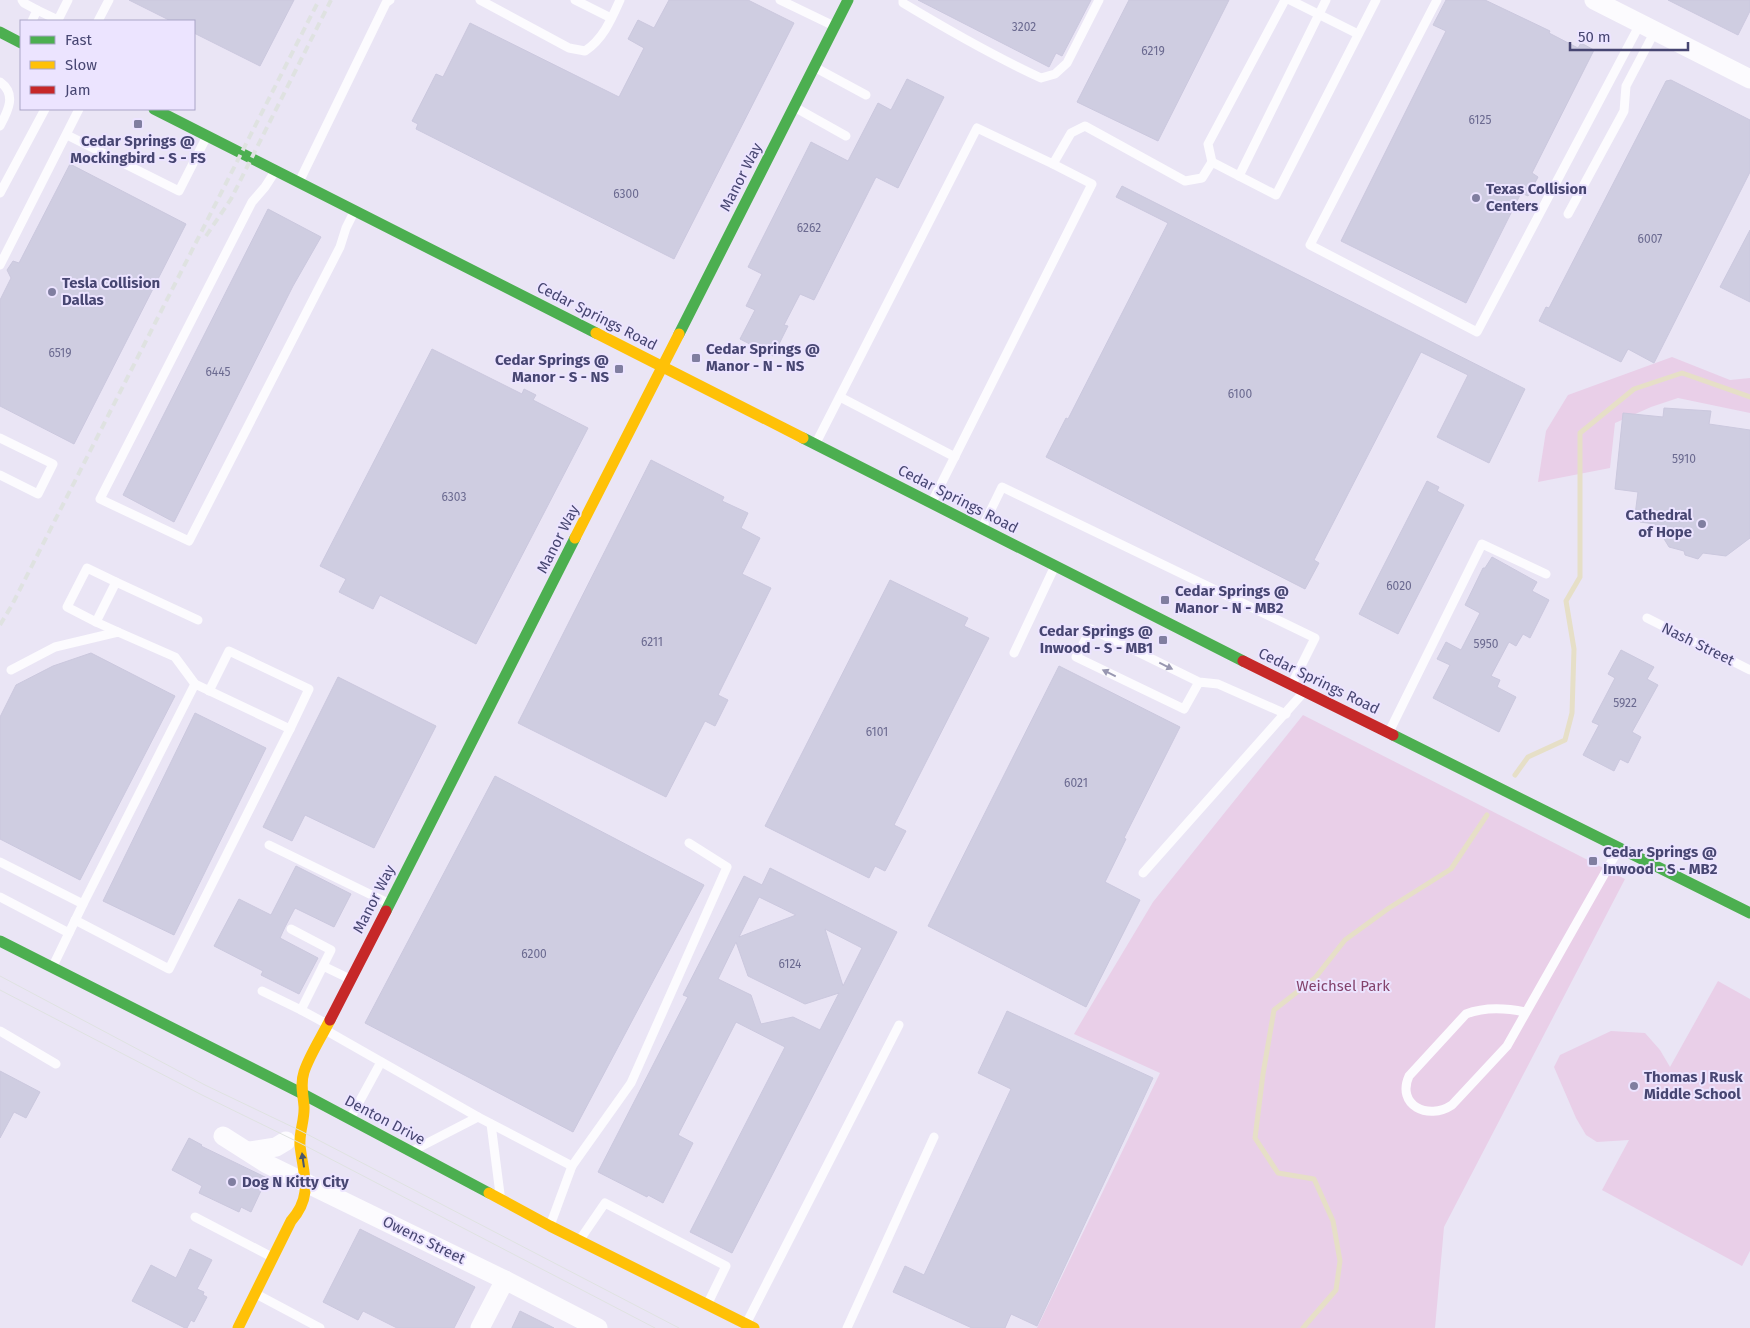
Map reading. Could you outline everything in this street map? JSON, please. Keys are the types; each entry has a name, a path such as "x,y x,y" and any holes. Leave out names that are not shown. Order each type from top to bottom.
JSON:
{"main road":[{"name":"Manor Way","path":"238,1328 291,1221 300,1211 305,1196 291,1163 300,1143 304,1107 301,1092 304,1072 835,26 843,2"},
{"path":"0,32 20,42"},
{"name":"Cedar Springs Road","path":"156,110 1305,691 1750,912"},
{"name":"Denton Drive","path":"0,941 301,1092 550,1226 750,1326"},
{"path":"290,1103 301,1092"},
{"path":"289,1204 288,1210 291,1221"}],"street":[{"path":"1594,0 1750,79"},
{"name":"Owens Street","path":"223,1136 250,1151 267,1164 291,1163 505,1280 598,1328"},
{"path":"250,1151 276,1146 291,1163"},
{"path":"480,1328 505,1280"}],"lane":[{"path":"22,0 24,3 58,20 66,1"},
{"path":"99,20 109,0"},
{"path":"299,181 386,3 390,0"},
{"path":"480,0 569,48 585,51 596,44 603,34 620,0"},
{"path":"575,0 611,18"},
{"path":"780,0 835,26"},
{"path":"903,0 903,3 961,38 1001,60 1041,78 1055,74 1067,62 1099,0"},
{"path":"1053,164 1070,132 1085,126 1185,181 1202,178 1212,162 1208,144 1285,0"},
{"path":"1290,0 1358,34"},
{"path":"1239,176 1326,0"},
{"path":"1212,162 1276,195 1376,0"},
{"path":"1437,0 1310,245 1477,332 1648,27"},
{"path":"32,20 37,10"},
{"path":"1568,214 1624,111 1626,86 1648,27"},
{"path":"814,67 866,95"},
{"path":"0,82 8,91 11,101 0,126"},
{"path":"794,107 846,136"},
{"path":"0,193 44,110"},
{"path":"1,258 79,110"},
{"path":"816,444 978,128 1053,164 1092,184 932,503"},
{"path":"67,135 179,190 207,135"},
{"path":"276,169 265,187 252,202 100,499 189,542 340,247 346,228 355,210"},
{"path":"840,398 955,457"},
{"path":"0,438 53,464 38,494 0,475"},
{"path":"982,528 1002,487 1315,638 1292,684"},
{"path":"1389,733 1482,544 1546,574"},
{"path":"1014,653 1055,565"},
{"path":"198,620 87,568 66,607 175,657 195,684 290,729"},
{"path":"96,622 116,582"},
{"name":"Nash Street","path":"1647,618 1750,670"},
{"path":"1199,682 1184,709 1076,657 1091,629 1199,682 1218,684 1286,714"},
{"path":"10,670 54,647 118,632"},
{"path":"75,920 170,969 309,689 230,651 209,691"},
{"path":"52,968 195,684"},
{"path":"1143,873 1305,691"},
{"path":"550,1226 572,1166 631,1083 727,867 688,843"},
{"path":"269,845 389,903"},
{"path":"1525,1012 1506,1008 1474,1011 1461,1017 1409,1076 1405,1084 1406,1094 1411,1101 1418,1108 1426,1112 1444,1110 1452,1105 1507,1046 1619,847"},
{"path":"0,862 83,904"},
{"path":"0,897 69,933"},
{"path":"291,929 332,950 301,1010"},
{"path":"323,966 350,979"},
{"path":"262,991 301,1010 381,1062 478,1117 572,1166"},
{"path":"750,1326 899,1025"},
{"path":"0,1031 56,1064"},
{"path":"350,1119 381,1062"},
{"path":"412,1151 478,1117"},
{"path":"492,1124 500,1199"},
{"path":"847,1328 934,1137"},
{"path":"580,1240 605,1203 726,1266 707,1305"},
{"path":"195,1217 273,1258"},
{"path":"255,1294 320,1328"}],"green space":[{"path":"1672,357 1730,380 1750,378 1750,413 1678,398 1651,407 1615,423 1610,468 1538,482 1546,431 1568,395"},
{"name":"Weichsel Park","path":"1303,715 1625,879 1444,1227 1435,1328 1037,1328 1160,1073 1074,1034 1153,902"},
{"path":"1718,981 1750,999 1750,1251 1742,1266 1602,1190 1629,1140 1597,1142 1586,1135 1576,1118 1554,1067 1560,1055 1611,1031 1645,1033 1660,1050 1670,1067"}],"building":[{"path":"129,0 294,0 260,66 195,34 195,20 169,20"},
{"path":"669,0 748,0 794,23 674,259 416,129 418,124 412,121 436,74 443,77 470,23 619,97 644,48 628,39 638,20 654,28"},
{"path":"918,0 1091,0 1062,56 1056,53 1049,67"},
{"path":"1129,0 1229,0 1158,141 1077,102"},
{"path":"1446,0 1485,0 1550,31 1549,33 1578,48 1581,43 1594,50 1532,173 1538,177 1528,196 1521,193 1466,303 1341,241 1446,31 1433,25"},
{"path":"1668,0 1750,0 1750,11 1738,35"},
{"path":"907,79 944,97 898,188 876,177 814,300 800,294 784,325 788,326 773,356 740,339 755,310 746,306 762,274 748,267 811,142 848,161 878,103 891,110"},
{"path":"1671,80 1750,120 1750,172 1654,363 1628,349 1621,362 1539,321 1546,307 1549,308 1666,81"},
{"path":"70,164 186,224 74,444 0,406 0,300 11,278 7,270 13,261 19,263"},
{"path":"1122,186 1525,389 1489,463 1437,437 1468,375 1421,352 1314,560 1319,563 1305,589 1046,457 1066,418 1068,419 1168,223 1116,197"},
{"path":"268,209 321,237 293,286 174,522 123,495"},
{"path":"1750,230 1750,302 1720,287"},
{"path":"432,349 522,394 524,389 536,395 533,400 588,428 476,644 380,595 373,609 339,592 346,579 320,566"},
{"path":"1664,408 1711,411 1709,424 1750,430 1750,538 1726,556 1703,553 1698,559 1685,555 1684,551 1669,547 1655,524 1640,522 1635,515 1638,492 1615,489 1623,413 1663,417"},
{"path":"651,460 724,497 722,501 748,513 741,528 760,538 742,574 771,588 718,695 728,700 715,726 705,721 666,797 518,723"},
{"path":"1427,481 1439,487 1437,491 1464,505 1398,634 1359,614"},
{"path":"1492,557 1537,582 1532,591 1549,600 1530,638 1523,634 1516,646 1509,642 1491,676 1500,680 1497,687 1516,697 1499,732 1433,698 1450,665 1437,659 1446,642 1461,650 1480,613 1465,605 1483,568 1485,568"},
{"path":"890,580 968,618 964,626 989,638 894,825 906,831 885,871 875,866 869,878 765,826"},
{"path":"1621,650 1654,667 1647,679 1658,685 1632,732 1641,737 1628,763 1620,759 1614,771 1583,755 1599,725 1592,722 1615,678 1608,674"},
{"path":"91,653 175,696 80,880 0,839 0,717 16,685 53,666"},
{"path":"1059,666 1180,727 1124,838 1126,839 1105,882 1140,900 1086,1007 928,926"},
{"path":"338,677 436,726 374,848 305,815 292,841 263,827"},
{"path":"195,713 266,748 174,935 103,901"},
{"path":"495,776 704,885 573,1132 365,1023"},
{"path":"296,866 351,894 334,927 295,908 285,927 280,938 318,958 299,994 261,975 263,971 214,946 239,899 271,915"},
{"path":"770,868 897,932 732,1253 690,1232 785,1047 736,1022 678,1135 693,1143 663,1203 598,1172 688,997 683,995 744,876 762,885","holes":["759,897 796,915 739,937","825,929 862,948 843,986","736,942 748,976 805,1004 839,993 820,1030 793,1017 761,1024 751,995 718,979"]},
{"path":"1007,1011 1153,1078 1037,1326 1011,1314 1005,1328 972,1328 893,1292 905,1266 924,1275 1011,1089 978,1073"},
{"path":"0,1071 40,1092 26,1118 14,1112 0,1138"},
{"name":"Dog N Kitty City","path":"189,1138 201,1146 267,1178 251,1212 241,1207 239,1212 199,1193 202,1186 172,1170"},
{"path":"360,1229 475,1287 454,1328 397,1328 363,1311 358,1320 323,1302"},
{"path":"190,1249 212,1260 197,1289 204,1292 203,1295 207,1297 194,1322 191,1320 187,1328 185,1328 132,1301 151,1265 176,1278"},
{"path":"520,1311 554,1328 512,1328"}],"waterway":[{"path":"1515,775 1528,757 1565,740 1572,713 1574,649 1566,601 1580,577 1580,433 1634,389 1682,373 1750,397"},
{"path":"1303,1328 1336,1290 1340,1261 1333,1221 1314,1179 1278,1173 1255,1138 1274,1010 1315,978 1345,940 1389,908 1451,869 1487,815"}],"tram line":[{"path":"0,976 205,1085 301,1131 679,1328"},
{"path":"0,990 202,1095 300,1143 655,1328"}],"railway":[{"path":"0,625 12,605 319,0"},
{"path":"206,236 231,199 331,0"}],"traffic: fast":[{"path":"679,334 848,0"},
{"path":"0,32 20,42"},
{"path":"156,110 596,333"},
{"path":"803,438 1243,661"},
{"path":"386,911 575,538"},
{"path":"1393,735 1750,913"},
{"path":"0,941 301,1093 489,1193"}],"traffic: slow":[{"path":"596,333 803,438"},
{"path":"575,538 679,334"},
{"path":"238,1328 291,1221 303,1202 305,1175 300,1145 304,1111 302,1081 309,1059 330,1020"},
{"path":"489,1193 550,1226 754,1328"}],"traffic: jam":[{"path":"1243,661 1393,735"},
{"path":"330,1020 386,911"}],"place":[{"name":"Cedar Springs @ Mockingbird - S - FS","path":"138,124"},
{"name":"Texas Collision Centers","path":"1476,198"},
{"name":"Tesla Collision Dallas","path":"52,292"},
{"name":"Cedar Springs @ Manor - N - NS","path":"696,358"},
{"name":"Cedar Springs @ Manor - S - NS","path":"619,369"},
{"name":"Cathedral of Hope","path":"1702,524"},
{"name":"Cedar Springs @ Manor - N - MB2","path":"1165,600"},
{"name":"Cedar Springs @ Inwood - S - MB1","path":"1163,640"},
{"name":"Cedar Springs @ Inwood - S - MB2","path":"1593,861"},
{"name":"Thomas J Rusk Middle School","path":"1634,1086"},
{"name":"Dog N Kitty City","path":"232,1182"}]}
